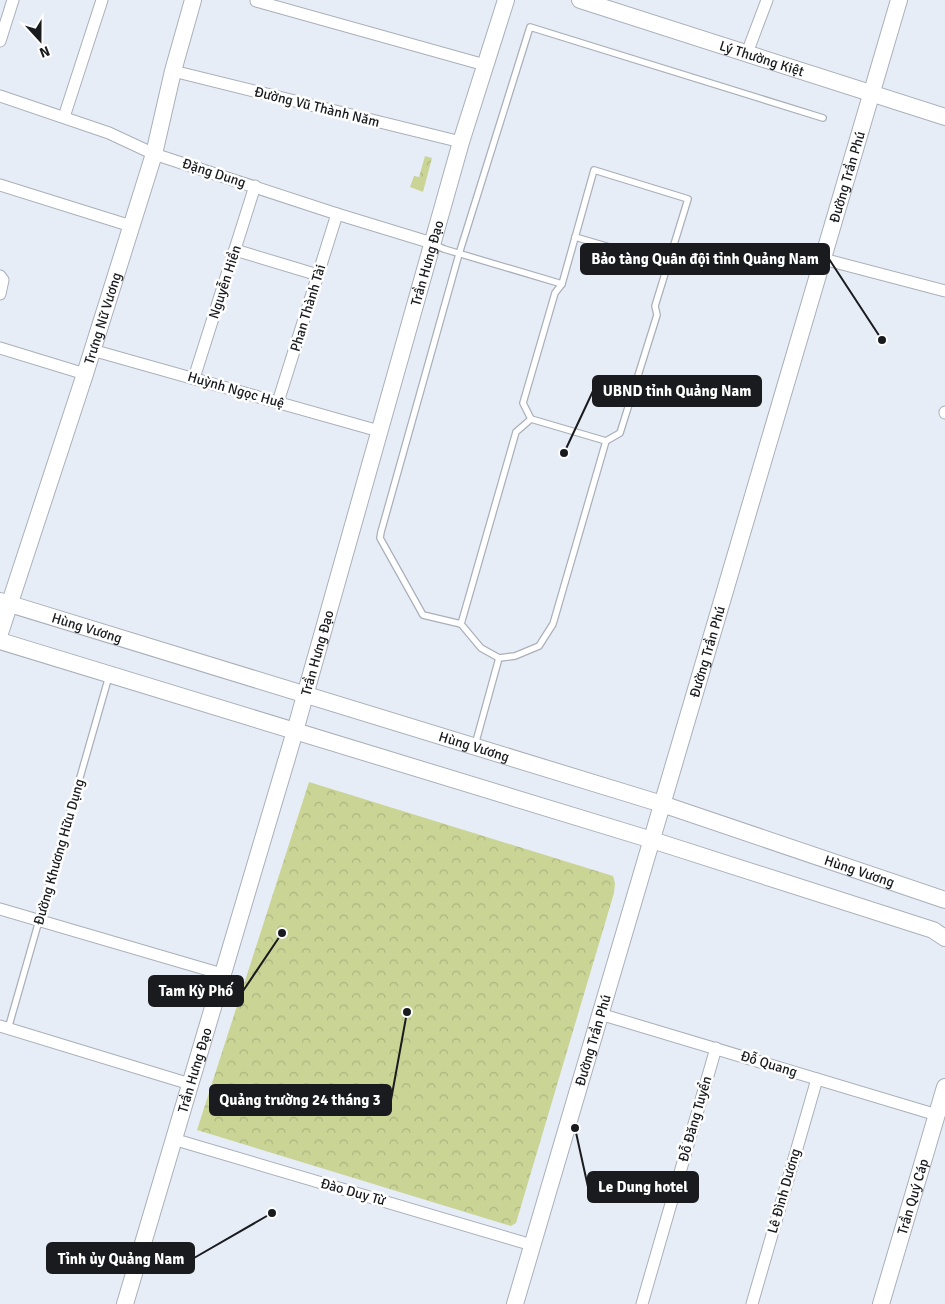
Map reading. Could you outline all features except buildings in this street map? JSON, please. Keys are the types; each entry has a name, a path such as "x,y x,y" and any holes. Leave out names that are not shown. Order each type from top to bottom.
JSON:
{"main road":[{"name":"Trưng Nữ Vương","path":"0,633 4,603 85,374 154,154 173,71 193,0"},
{"name":"Trần Hưng Đạo","path":"125,1304 305,695 461,142 506,0"},
{"name":"Lý Thường Kiệt","path":"580,0 945,117"},
{"name":"Đường Trần Phú","path":"515,1304 899,0"},
{"name":"Hùng Vương","path":"4,603 662,804 945,900"},
{"path":"0,641 652,840 933,930 945,938"},
{"name":"Trần Quý Cáp","path":"881,1304 945,1087"}],"street":[{"path":"0,41 13,0"},
{"path":"64,117 102,0"},
{"path":"256,0 486,65"},
{"path":"747,54 767,0"},
{"name":"Đường Vũ Thành Năm","path":"173,71 461,142"},
{"name":"Đặng Dung","path":"0,96 109,133 154,154 432,243"},
{"path":"0,185 131,226"},
{"name":"Nguyễn Hiền","path":"194,378 255,186"},
{"name":"Phan Thành Tài","path":"278,402 337,214"},
{"path":"235,250 318,275"},
{"path":"823,259 945,292"},
{"path":"0,276 3,280 0,294"},
{"path":"0,348 85,374"},
{"name":"Huỳnh Ngọc Huệ","path":"92,350 379,431"},
{"path":"0,909 222,974"},
{"name":"Đỗ Quang","path":"600,1014 937,1115"},
{"path":"4,1028 190,1084"},
{"name":"Đỗ Đăng Tuyển","path":"642,1304 716,1048"},
{"name":"Lê Đình Dương","path":"752,1304 817,1079"},
{"name":"Đào Duy Từ","path":"173,1139 532,1245"}],"lane":[{"path":"606,441 531,419 523,404 555,293 562,284 594,170 688,198 656,306 657,315 620,433 606,441 553,624 539,646 515,656 499,658 481,648 461,624 422,615 380,538 380,532 459,254 530,26 823,118"},
{"path":"575,238 668,264"},
{"path":"432,243 444,250 562,284"},
{"path":"461,624 516,432 531,419"},
{"path":"474,747 499,658"},
{"name":"Đường Khương Hữu Dụng","path":"4,1028 39,920 109,674"}],"green space":[{"path":"425,156 432,158 423,192 410,187 414,176 419,177"},
{"path":"309,782 613,876 615,883 614,893 516,1223 511,1226 197,1130"}],"place":[{"name":"Bảo tàng Quân đội tỉnh Quảng Nam","path":"882,340"},
{"name":"UBND tỉnh Quảng Nam","path":"564,453"},
{"name":"Tam Kỳ Phố","path":"282,933"},
{"name":"Quảng trường 24 tháng 3","path":"407,1012"},
{"name":"Le Dung hotel","path":"575,1128"},
{"name":"Tỉnh ủy Quảng Nam","path":"272,1213"}]}
